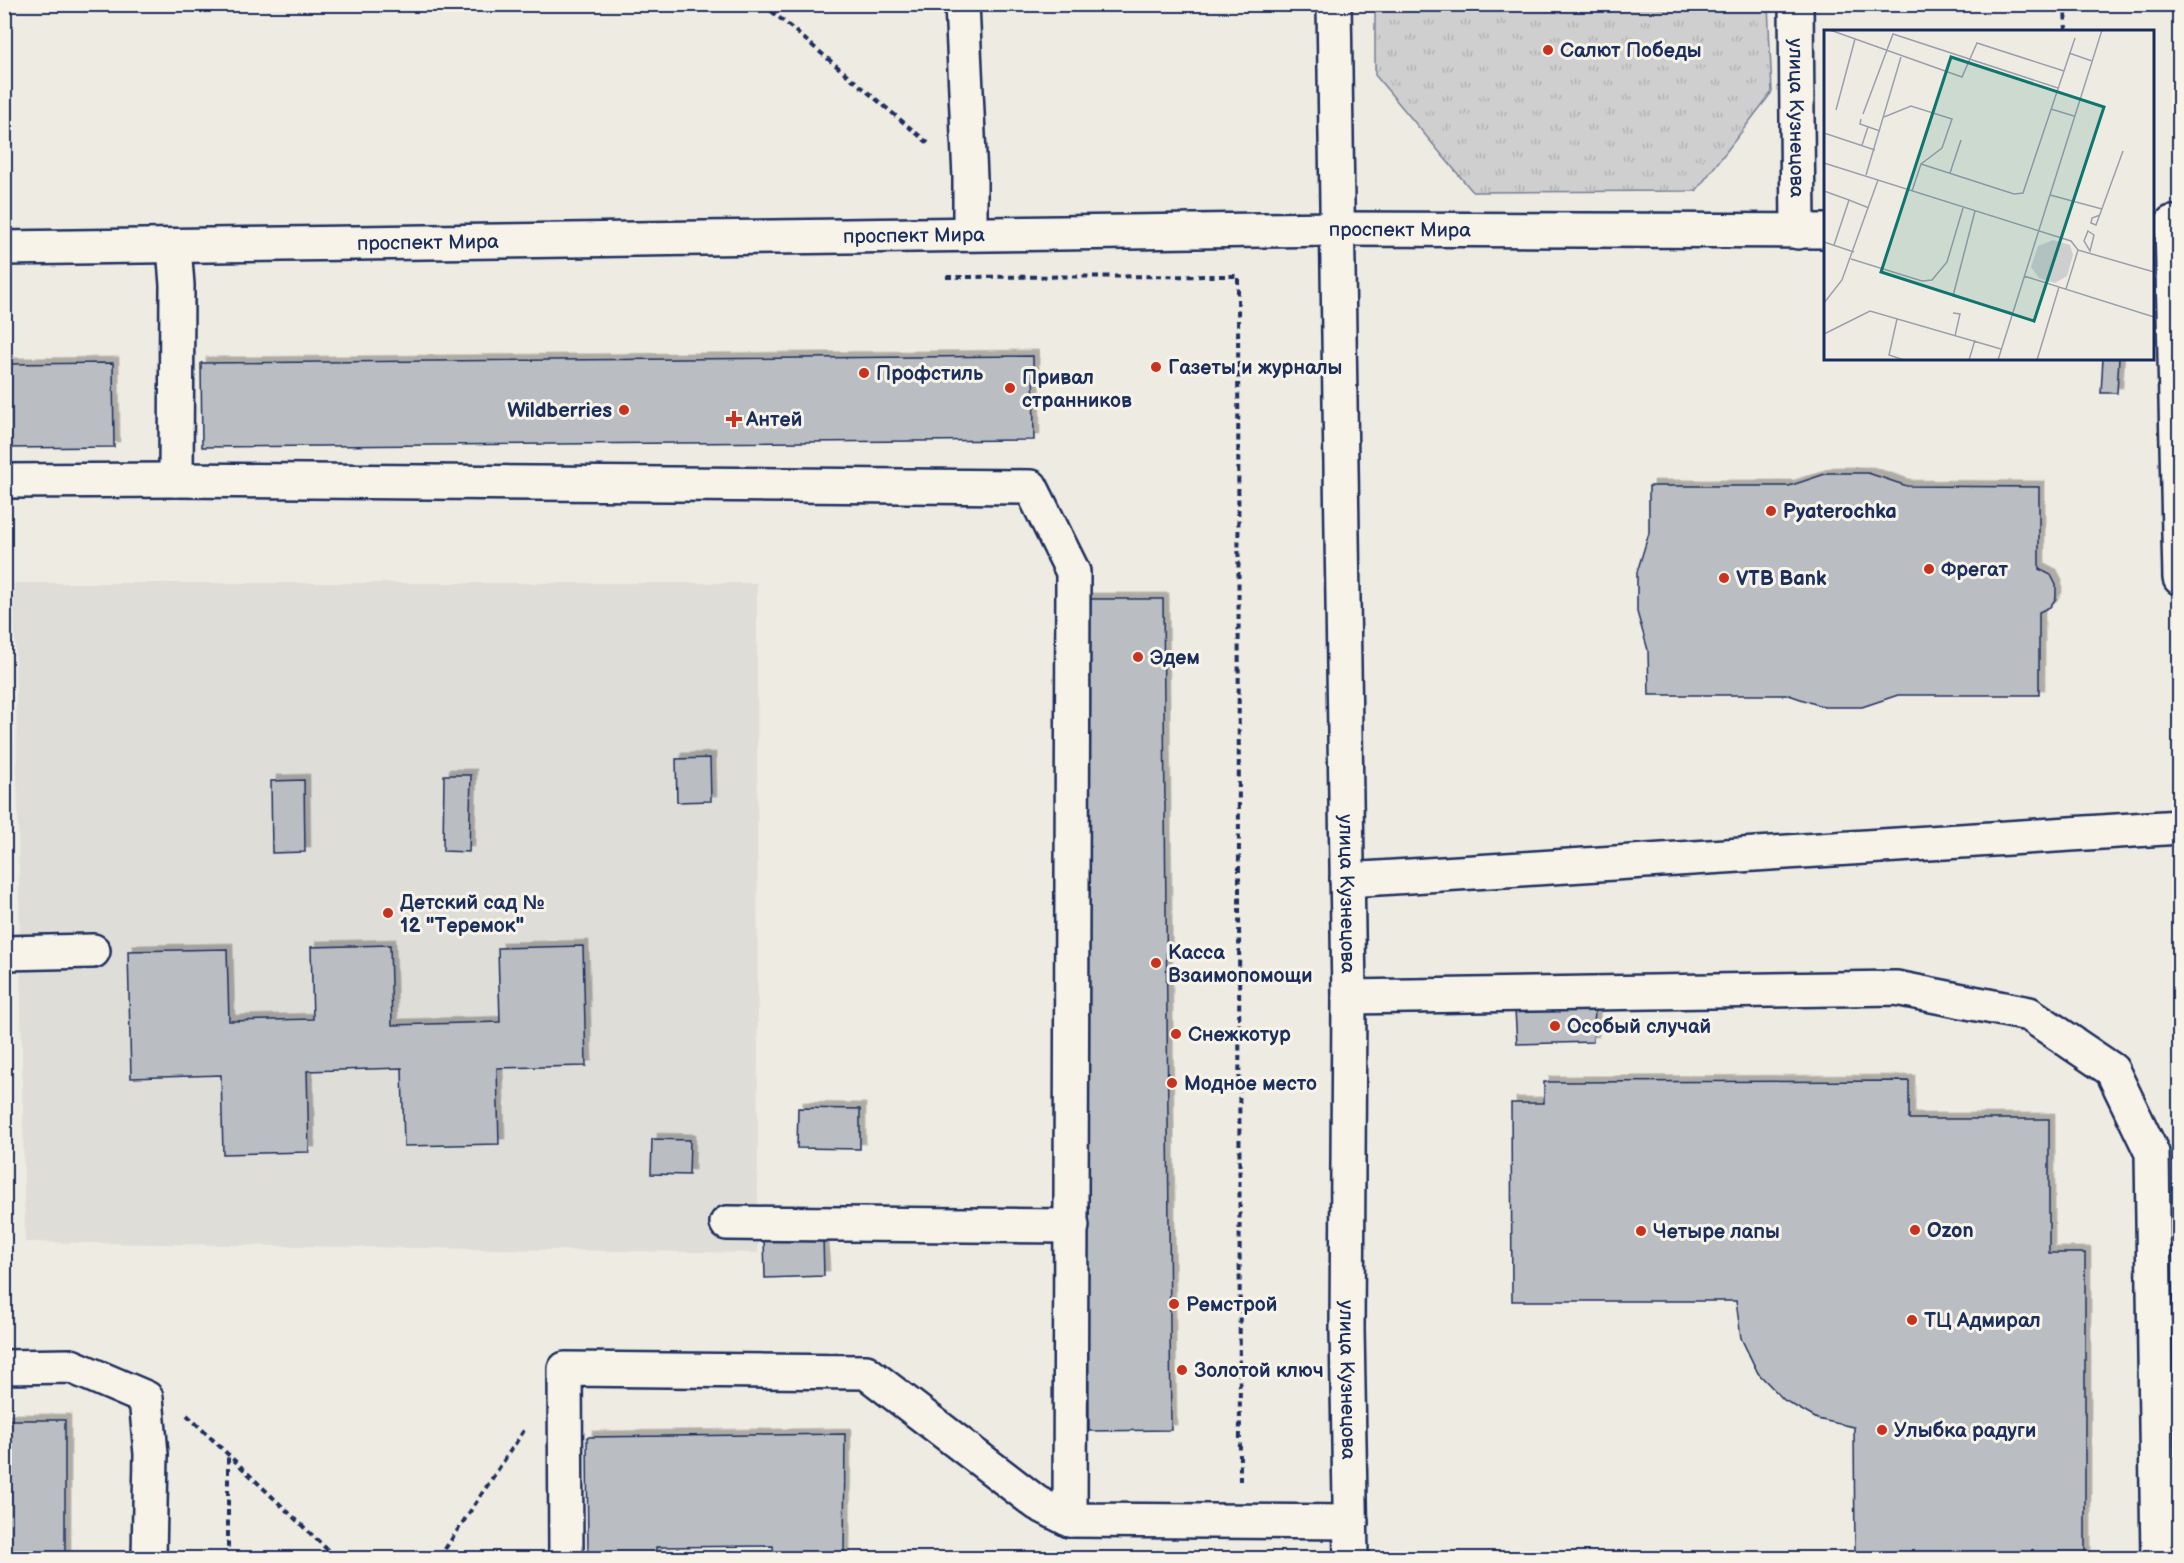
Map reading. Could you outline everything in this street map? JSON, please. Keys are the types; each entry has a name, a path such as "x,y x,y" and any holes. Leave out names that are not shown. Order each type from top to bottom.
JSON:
{"street":[{"path":"962,4 970,178 970,233"},
{"name":"улица Кузнецова","path":"1334,4 1349,997 1347,1329 1351,1558"},
{"name":"улица Кузнецова","path":"1796,4 1812,232"},
{"path":"2168,223 2180,578"},
{"name":"проспект Мира","path":"4,248 1337,229 1812,232"},
{"path":"174,247 177,285 177,480"},
{"path":"4,480 1031,487 1073,572 1070,1520"},
{"path":"1347,880 2180,827"},
{"path":"4,953 93,951"},
{"path":"1349,997 1896,988 2029,1014 2112,1070 2152,1153 2158,1558"},
{"path":"727,1223 1072,1226"},
{"path":"4,1368 71,1366 146,1398 151,1454 149,1558"},
{"path":"566,1558 565,1369 866,1372 1037,1503 1070,1520 1351,1522"}],"path":[{"path":"763,4 970,178"},
{"path":"2065,4 2066,30"},
{"path":"941,277 1238,276 1240,1521"},
{"path":"146,1398 170,1398 336,1558"},
{"path":"439,1558 525,1429"},
{"path":"228,1455 228,1558"}],"shaded area":[{"name":"Детский сад № 12 \"Теремок\"","path":"14,583 757,583 758,1253 25,1242"}],"green space":[{"path":"1375,5 1768,5 1772,92 1696,191 1473,192 1375,75"}],"building":[{"path":"1033,356 1034,440 202,447 201,363"},
{"path":"2103,360 2119,360 2117,393 2101,393"},
{"path":"113,363 114,447 4,448 4,364"},
{"path":"1828,473 1868,473 1907,486 2039,487 2039,569 2051,575 2056,585 2056,598 2050,607 2039,612 2039,695 1898,695 1862,707 1824,707 1789,695 1649,695 1648,650 1637,612 1637,572 1649,533 1649,486 1789,486"},
{"path":"1082,599 1163,599 1171,1430 1089,1431"},
{"path":"710,758 711,801 677,802 676,759"},
{"path":"444,775 471,775 469,852 443,851"},
{"path":"304,780 305,852 272,853 271,781"},
{"path":"390,945 392,1025 500,1022 498,948 583,946 586,1066 497,1068 499,1144 404,1146 402,1068 307,1071 309,1152 223,1154 221,1075 131,1078 128,951 227,949 229,1021 313,1019 311,947"},
{"name":"Особый случай","path":"1515,1010 1595,1010 1593,1042 1517,1044"},
{"name":"ТЦ Адмирал","path":"1909,1081 1909,1119 2049,1119 2049,1253 2085,1253 2085,1558 1855,1558 1854,1427 1817,1419 1784,1400 1758,1373 1741,1338 1736,1301 1512,1301 1511,1103 1544,1103 1544,1082"},
{"path":"798,1108 860,1109 860,1149 797,1148"},
{"path":"652,1139 690,1140 689,1175 651,1174"},
{"path":"823,1237 824,1276 765,1278 764,1239"},
{"path":"4,1420 65,1420 65,1558 4,1558"},
{"path":"845,1434 844,1558 774,1558 773,1546 656,1547 656,1558 588,1558 587,1437"}],"place":[{"name":"Салют Победы","path":"1548,50"},
{"name":"Газеты и журналы","path":"1156,367"},
{"name":"Профстиль","path":"864,373"},
{"name":"Привал странников","path":"1010,388"},
{"name":"Wildberries","path":"624,410"},
{"name":"Антей","path":"734,419"},
{"name":"Pyaterochka","path":"1771,511"},
{"name":"Фрегат","path":"1929,569"},
{"name":"VTB Bank","path":"1724,578"},
{"name":"Эдем","path":"1138,657"},
{"name":"Детский сад № 12 \"Теремок\"","path":"388,913"},
{"name":"Касса Взаимопомощи","path":"1156,963"},
{"name":"Особый случай","path":"1555,1026"},
{"name":"Снежкотур","path":"1176,1034"},
{"name":"Модное место","path":"1172,1083"},
{"name":"Ozon","path":"1915,1230"},
{"name":"Четыре лапы","path":"1641,1231"},
{"name":"Ремстрой","path":"1174,1304"},
{"name":"ТЦ Адмирал","path":"1912,1320"},
{"name":"Золотой ключ","path":"1182,1370"},
{"name":"Улыбка радуги","path":"1882,1430"}]}
